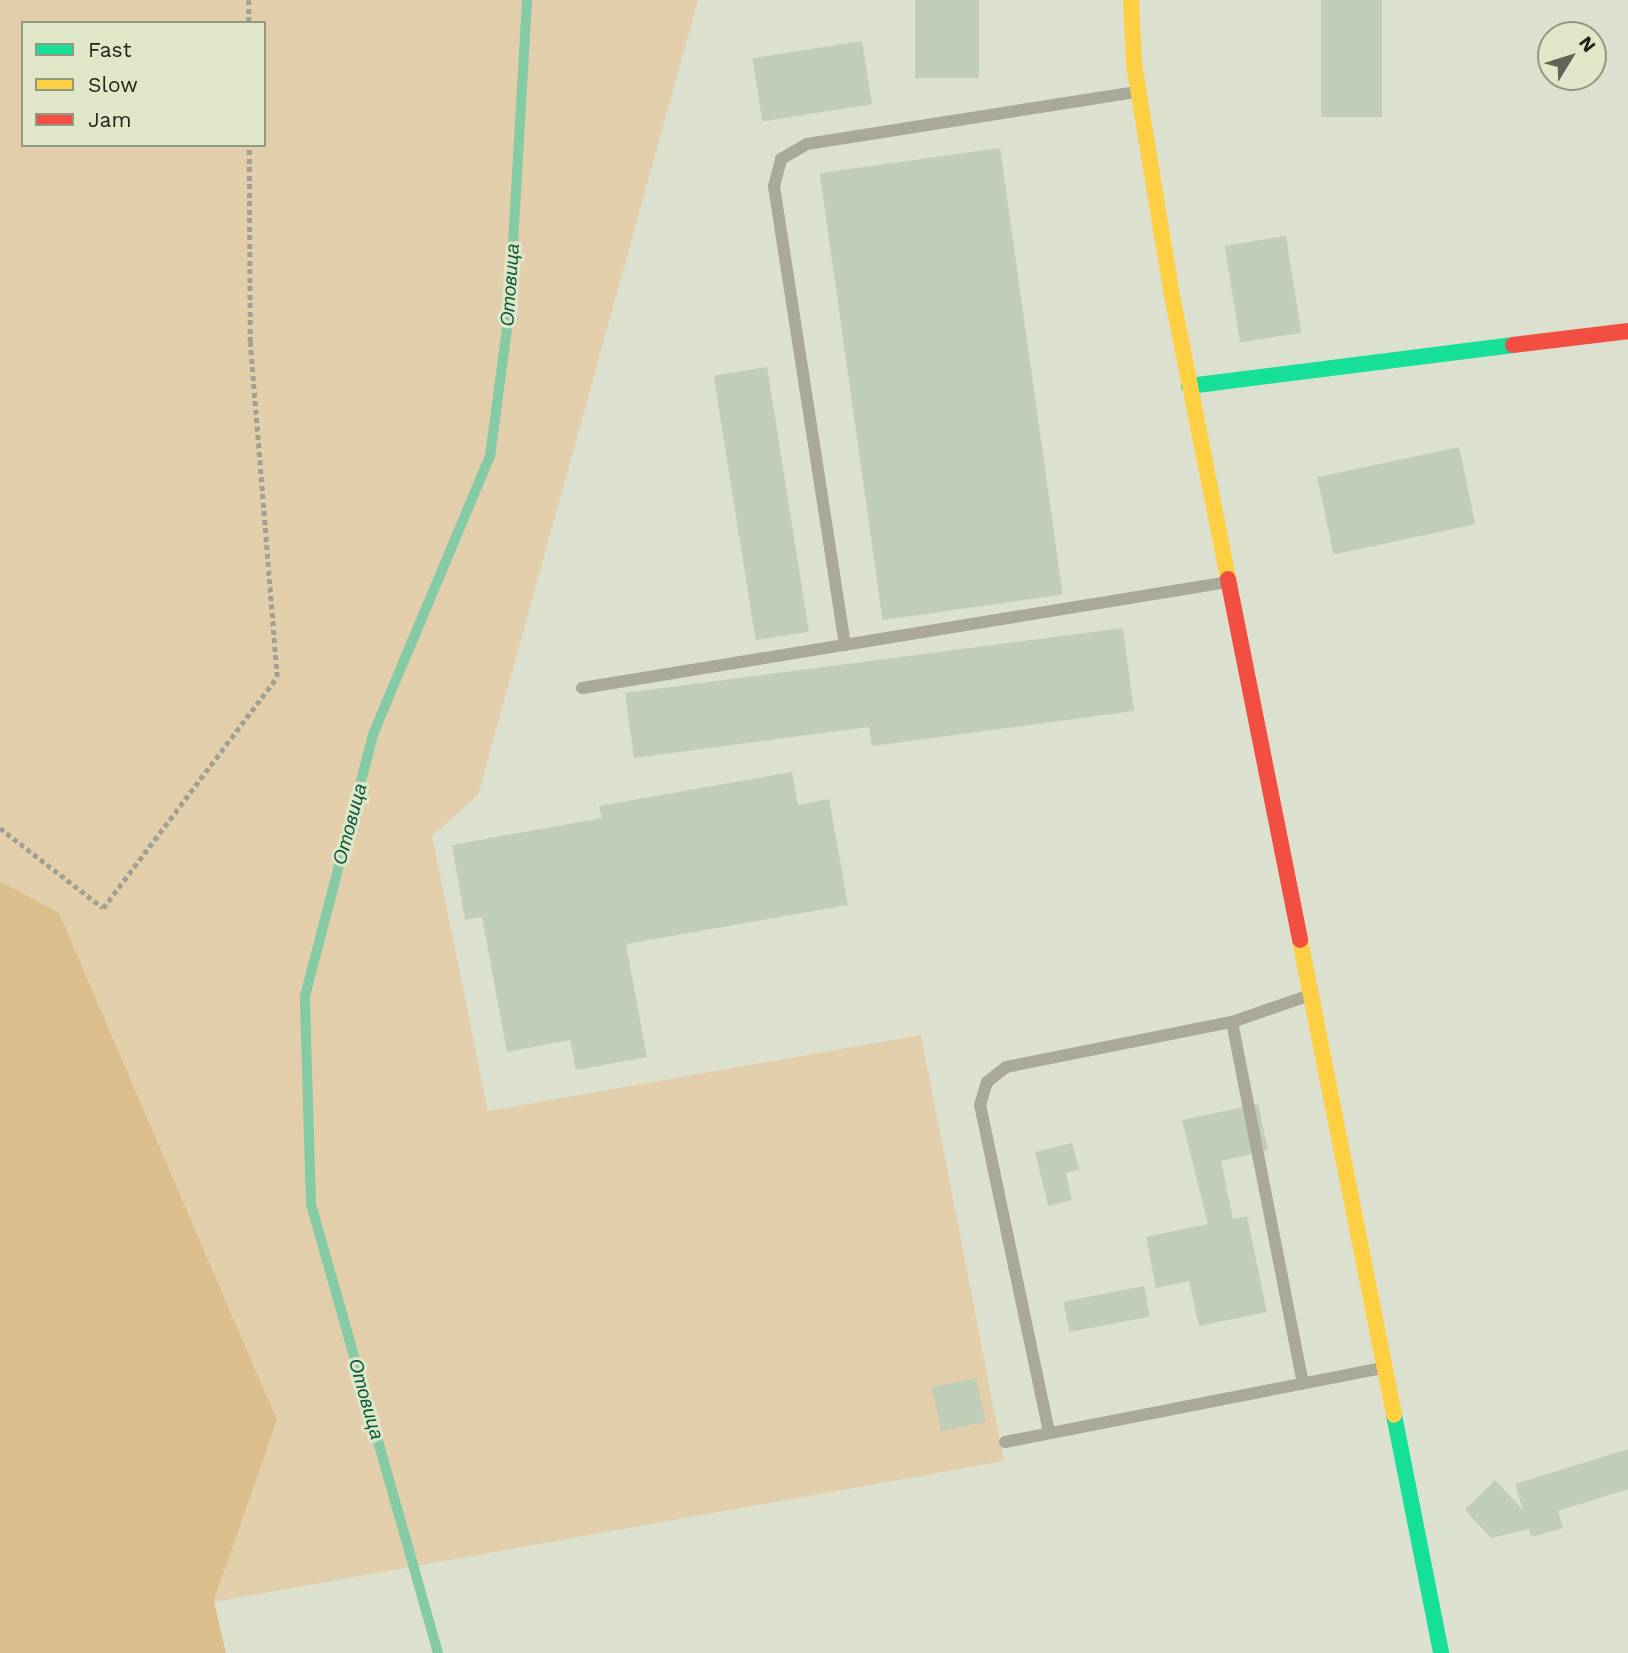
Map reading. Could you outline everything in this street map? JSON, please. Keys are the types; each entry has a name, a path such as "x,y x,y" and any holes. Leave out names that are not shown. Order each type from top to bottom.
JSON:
{"street":[{"path":"1130,0 1139,92 1189,386 1441,1653"},
{"path":"1189,386 1628,331"}],"lane":[{"path":"845,645 774,186 781,159 807,144 1139,92"},
{"path":"582,688 1228,582"},
{"path":"1049,1432 981,1105 987,1082 1006,1068 1233,1022 1310,995"},
{"path":"1233,1022 1303,1383"},
{"path":"1005,1442 1384,1368"}],"path":[{"path":"248,0 249,21"},
{"path":"0,828 103,908 277,677 250,342 249,147"}],"shaded area":[{"path":"0,0 698,0 478,795 432,836 488,1111 921,1035 1004,1461 214,1602 277,1420 59,913 0,881"},
{"path":"0,881 59,913 277,1420 214,1601 226,1653 0,1653"}],"building":[{"path":"915,0 979,0 979,78 915,78"},
{"path":"1321,0 1382,0 1382,117 1321,117"},
{"path":"862,41 872,104 762,122 752,58"},
{"path":"1000,148 1063,595 883,620 820,173"},
{"path":"1286,236 1301,333 1240,342 1225,246"},
{"path":"767,367 809,632 756,640 714,375"},
{"path":"1459,447 1475,524 1334,554 1317,477"},
{"path":"1123,628 1134,711 872,746 869,727 634,758 625,693"},
{"path":"792,772 798,805 829,799 848,905 626,944 647,1057 576,1070 570,1040 507,1052 482,917 465,920 452,845 602,818 599,806"},
{"path":"1258,1104 1268,1150 1221,1161 1233,1219 1247,1216 1267,1312 1199,1326 1189,1281 1156,1288 1146,1237 1208,1224 1182,1120"},
{"path":"1072,1143 1079,1170 1066,1173 1072,1200 1048,1206 1035,1152"},
{"path":"1144,1286 1150,1316 1069,1332 1064,1302"},
{"path":"976,1378 985,1422 941,1431 932,1387"},
{"path":"1628,1449 1628,1489 1558,1511 1563,1528 1532,1537 1529,1529 1491,1538 1465,1510 1495,1480 1523,1510 1515,1484"}],"waterway":[{"name":"Отовица","path":"438,1653 311,1204 305,996 374,732 490,456 509,313 527,0"}],"traffic: fast":[{"path":"1189,386 1513,345"},
{"path":"1394,1415 1441,1653"}],"traffic: slow":[{"path":"1131,0 1134,64 1172,295 1228,579"},
{"path":"1300,940 1394,1415"}],"traffic: jam":[{"path":"1513,345 1628,331"},
{"path":"1228,579 1300,940"}]}
